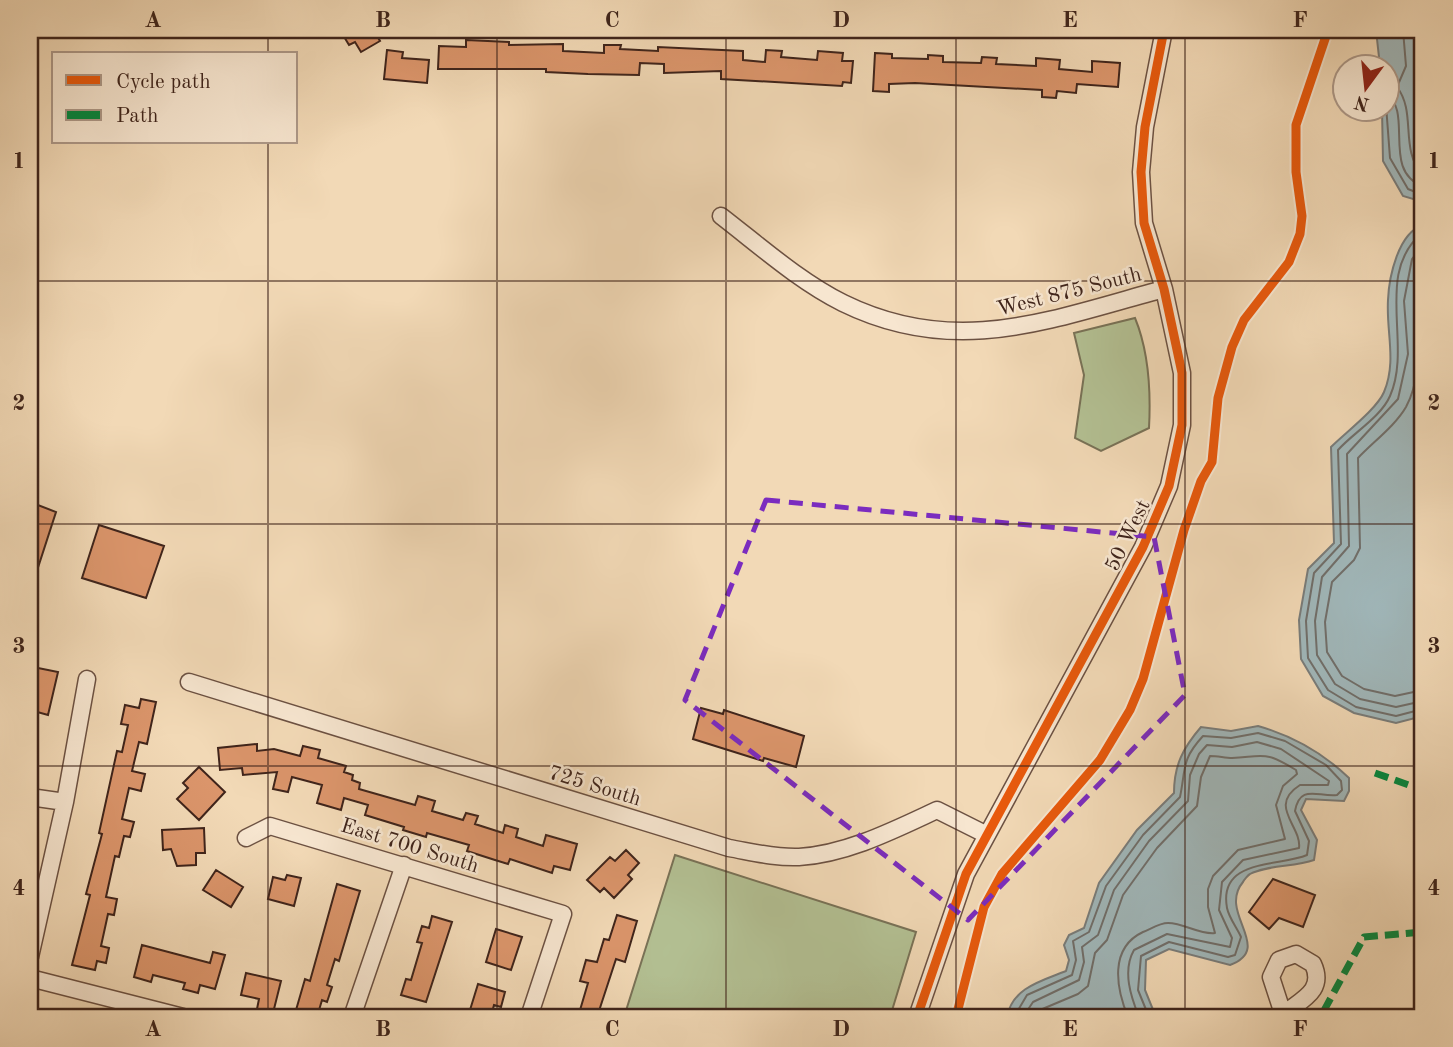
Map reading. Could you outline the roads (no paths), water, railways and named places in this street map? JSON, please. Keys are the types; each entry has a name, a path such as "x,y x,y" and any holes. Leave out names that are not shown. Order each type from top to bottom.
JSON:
{"street":[{"name":"50 West","path":"917,1017 949,916 966,874 1143,547 1169,486 1182,425 1182,373 1164,289 1144,223 1141,172 1145,127 1164,30"},
{"name":"West 875 South","path":"721,216 815,286 842,302 905,325 931,330 987,332 1017,329 1164,289"},
{"path":"30,957 65,802 86,679"},
{"name":"725 South","path":"189,682 729,848 799,857 830,852 877,838 937,810 987,835"},
{"path":"30,797 65,802"},
{"name":"East 700 South","path":"246,838 270,825 563,914 529,1017"},
{"path":"352,1017 404,865"},
{"path":"30,978 183,1017"}],"water":[{"path":"1376,30 1423,30 1423,202 1403,196 1383,161 1382,122 1400,122 1400,52 1378,52"},
{"path":"1423,225 1423,716 1396,723 1354,713 1323,696 1301,659 1299,620 1308,569 1334,543 1331,447 1368,413 1384,392 1390,369 1390,280 1401,246 1414,230"},
{"path":"1258,726 1295,740 1328,760 1349,778 1349,791 1344,801 1306,799 1301,810 1317,840 1314,860 1257,871 1244,881 1237,894 1236,906 1247,939 1247,949 1242,958 1230,965 1169,949 1146,960 1145,990 1156,1017 1007,1017 1010,1007 1021,992 1066,971 1069,960 1064,945 1069,935 1084,928 1099,883 1137,830 1174,793 1181,757 1201,727 1231,731"}]}
